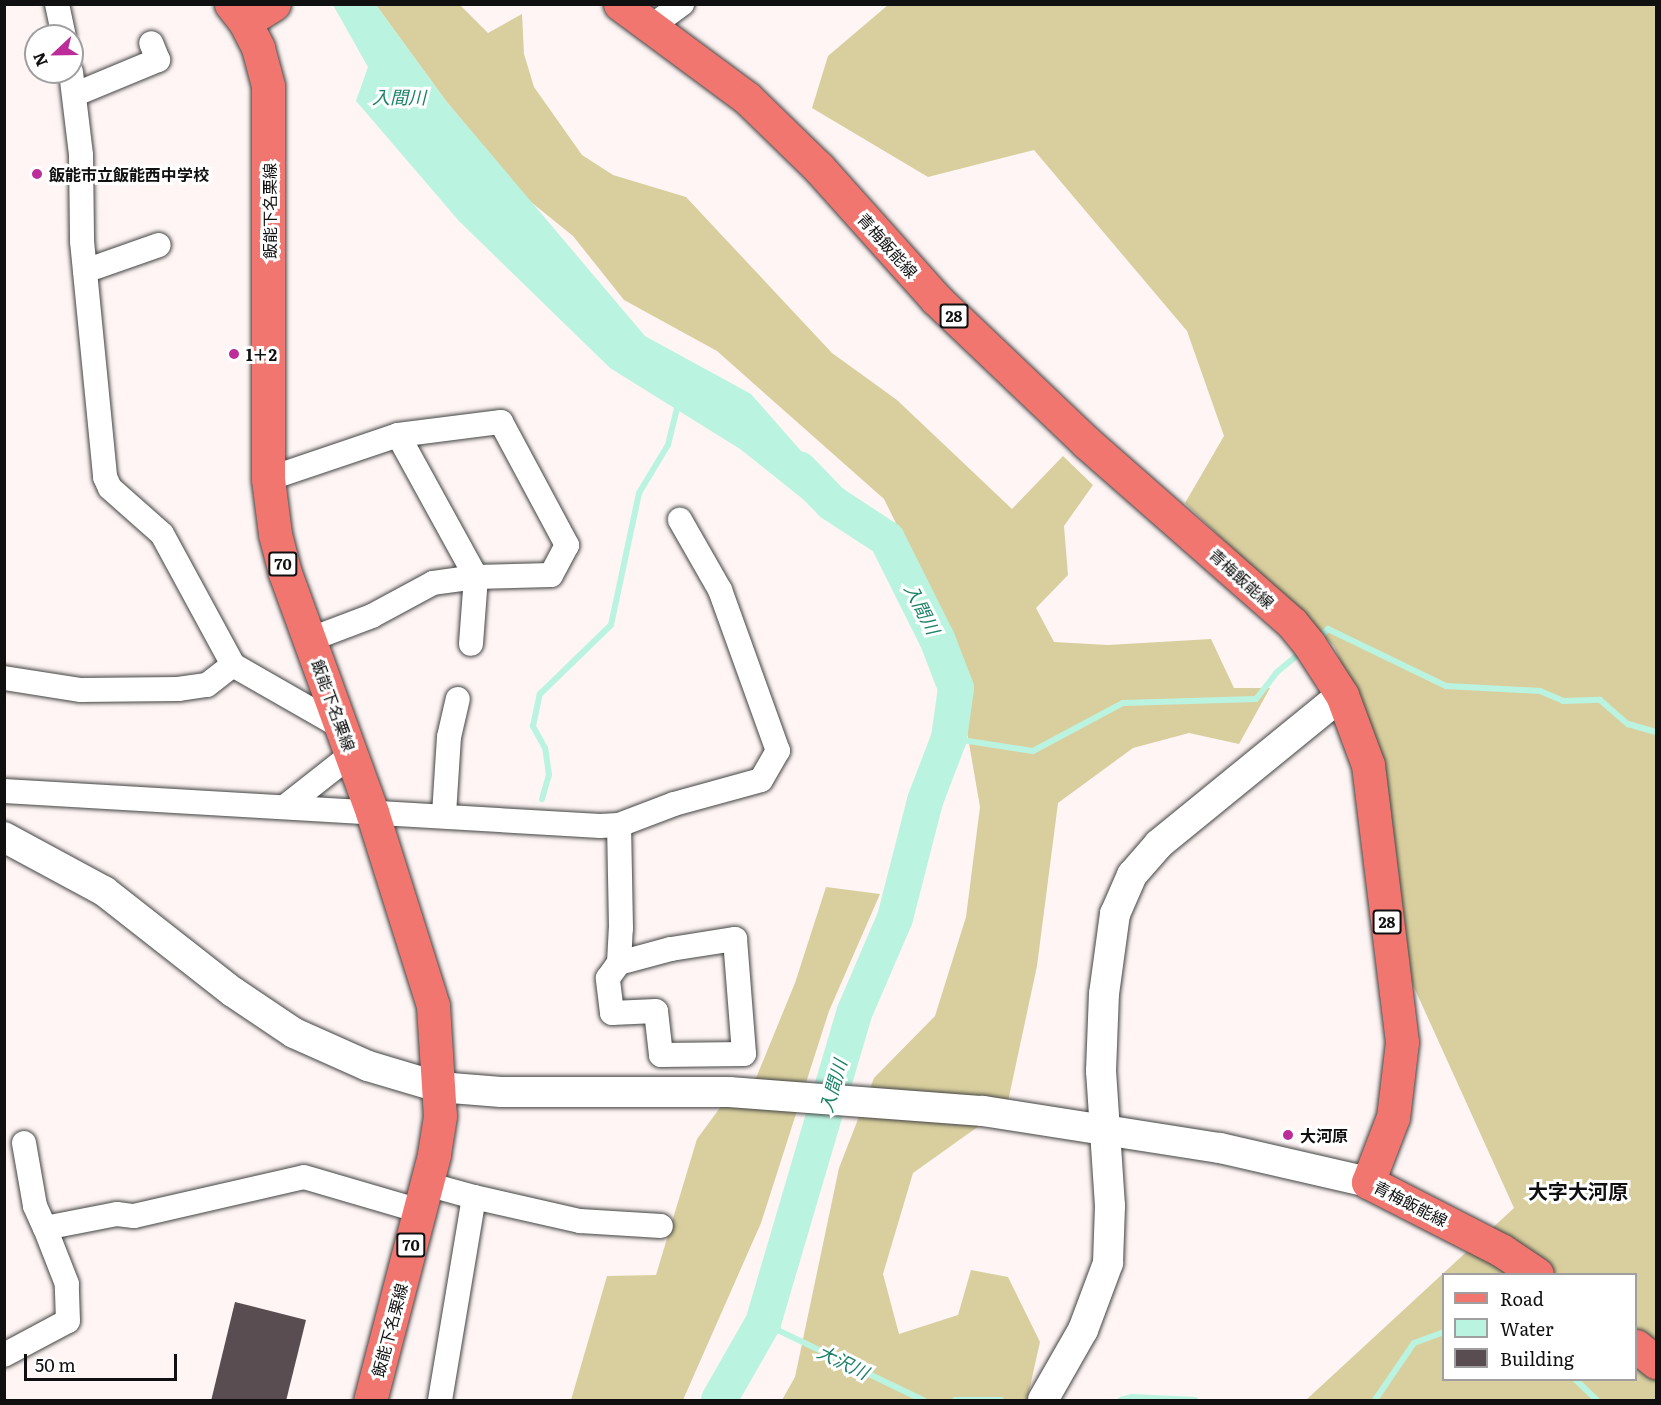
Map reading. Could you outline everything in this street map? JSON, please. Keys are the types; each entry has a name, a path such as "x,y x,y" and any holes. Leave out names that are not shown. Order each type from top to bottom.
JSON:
{"main road":[{"path":"238,13 274,4"},
{"name":"青梅飯能線","path":"620,4 648,28 747,98 819,168 944,307 1086,442 1292,623 1326,667 1342,695 1368,765 1402,1042 1392,1117 1368,1182 1501,1250 1534,1273"},
{"name":"飯能下名栗線","path":"238,13 258,48 268,86 268,478 285,573 311,639 372,812 426,974 433,1006 440,1116 424,1198 370,1401"},
{"path":"1637,1348 1656,1362"}],"street":[{"path":"57,4 61,24"},
{"path":"648,28 682,4"},
{"path":"84,80 158,60 151,43"},
{"path":"74,84 85,272 105,477 110,489 162,534 233,665 347,741 286,806"},
{"path":"85,272 159,245"},
{"path":"268,478 398,435 501,422 567,545 550,575 476,577 433,583 372,616 311,639"},
{"path":"398,435 476,577 471,644"},
{"path":"4,791 619,825 674,804 761,780 778,751 720,590 680,520"},
{"path":"4,678 81,690 178,689 207,685 233,665"},
{"path":"1044,1401 1083,1330 1108,1263 1110,1206 1103,1127 1104,994 1115,914 1132,875 1158,844 1342,695"},
{"path":"444,814 449,737 458,699"},
{"path":"619,825 619,963 608,978 612,1013 656,1011 661,1056 744,1054 735,939 671,949 619,963"},
{"path":"4,837 104,891 233,992 294,1033 368,1066 439,1087 501,1092 729,1092 983,1111 1103,1127 1221,1148 1368,1182"},
{"path":"4,1355 68,1321 67,1284 35,1206 24,1143"},
{"path":"45,1228 117,1214 134,1216 303,1177 424,1198 474,1197 580,1221 662,1226"},
{"path":"440,1401 474,1197"}],"shaded area":[{"path":"376,5 460,5 488,33 522,14 524,54 534,87 582,155 613,175 686,197 832,353 897,400 1012,509 1063,456 1093,485 1064,526 1068,575 1036,608 1054,642 1108,645 1211,639 1234,688 1270,688 1239,744 1189,733 1133,748 1058,803 1037,966 1007,1106 913,1173 883,1274 899,1334 958,1315 971,1270 1008,1277 1040,1342 1027,1400 782,1400 795,1377 839,1168 874,1078 935,1016 966,917 980,807 950,633 884,499 717,351 624,300 573,236 526,198 446,101"},
{"path":"888,5 1656,5 1656,1400 1306,1400 1442,1274 1442,1381 1637,1381 1637,1273 1444,1273 1514,1208 1394,943 1380,754 1334,646 1185,503 1224,436 1187,331 1034,150 928,177 812,108 828,56"},
{"path":"826,887 880,894 829,1011 761,1223 683,1400 571,1400 607,1276 656,1275 697,1139 736,1086 756,1078 795,983"}],"water":[{"name":"入間川","path":"333,5 376,5 446,101 645,336 751,394 838,493 823,515 740,449 610,368 459,221 356,101 368,67"}],"building":[{"path":"235,1302 306,1320 286,1401 211,1401"}],"waterway":[{"path":"542,799 549,775 545,748 533,726 540,694 611,625 639,493 668,445 678,404"},
{"name":"入間川","path":"719,1400 763,1323 855,1011 895,918 925,801 949,738 956,688 937,639 887,539 832,503 799,469"},
{"path":"1317,639 1328,629 1446,686 1540,691 1563,701 1600,700 1628,724 1656,732"},
{"path":"949,738 1033,751 1123,703 1256,699 1276,673 1302,651"},
{"name":"大沢川","path":"763,1323 923,1400"},
{"name":"大沢川","path":"1375,1400 1414,1343 1442,1333"},
{"name":"大沢川","path":"1577,1381 1597,1400"},
{"name":"大沢川","path":"1121,1400 1132,1397 1195,1400"},
{"name":"大沢川","path":"955,1400 1001,1400"}],"place":[{"name":"飯能市立飯能西中学校","path":"37,174"},
{"name":"1＋2","path":"234,354"},
{"name":"大河原","path":"1288,1135"}],"district":[{"name":"大字大河原","path":"1578,1190"}]}
